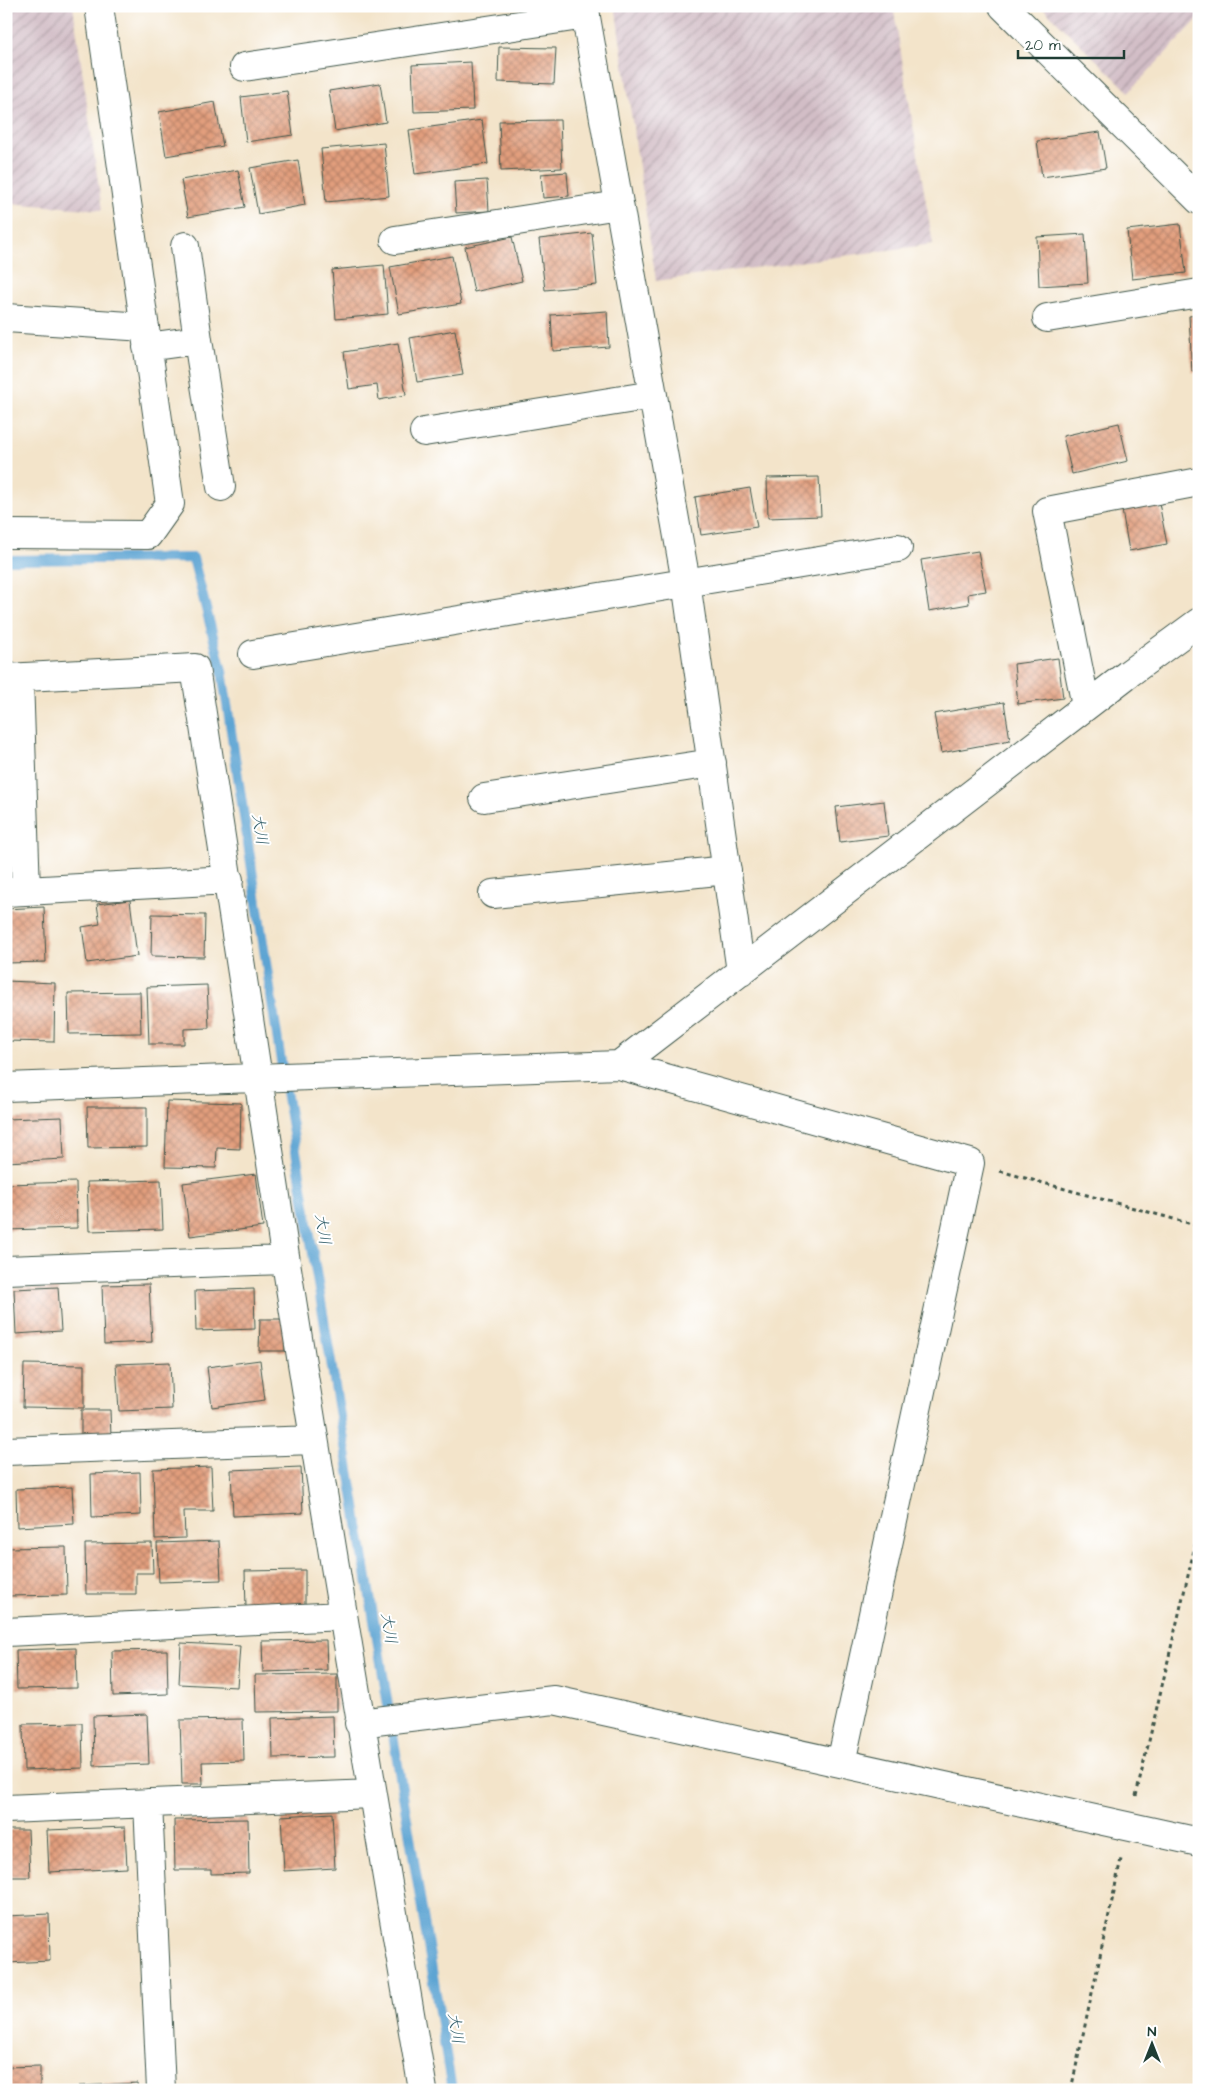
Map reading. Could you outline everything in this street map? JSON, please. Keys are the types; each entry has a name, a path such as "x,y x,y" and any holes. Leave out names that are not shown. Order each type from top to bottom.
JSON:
{"street":[{"path":"6,534 148,535 170,504 99,6"},
{"path":"1003,6 1199,200"},
{"path":"244,67 585,10 686,582 741,972"},
{"path":"395,240 619,205"},
{"path":"186,246 198,340 221,487"},
{"path":"1047,318 1199,293"},
{"path":"6,318 146,337 198,340"},
{"path":"424,432 653,395"},
{"path":"1086,706 1047,511 1199,482"},
{"path":"253,654 898,548"},
{"path":"619,1065 1086,706 1199,622"},
{"path":"229,880 16,891 12,678 194,668 229,880 286,1260 359,1723 423,2090"},
{"path":"484,798 712,762"},
{"path":"493,894 727,870"},
{"path":"6,1087 619,1065 970,1162 841,1763"},
{"path":"6,1270 286,1260"},
{"path":"6,1451 314,1440"},
{"path":"6,1632 343,1616"},
{"path":"359,1723 554,1700 1199,1842"},
{"path":"6,1809 372,1794"},
{"path":"148,1803 160,2090"}],"path":[{"path":"970,1162 1199,1226"},
{"path":"1071,2090 1128,1827 1199,1530"}],"shaded area":[{"path":"6,6 73,6 102,210 6,203"},
{"path":"615,6 893,6 933,244 656,281"},
{"path":"1041,6 1199,6 1199,18 1129,92"}],"building":[{"path":"499,47 556,48 554,84 498,82"},
{"path":"471,62 473,110 414,112 412,65"},
{"path":"380,83 386,122 335,131 329,91"},
{"path":"287,91 293,135 246,142 241,97"},
{"path":"215,102 223,146 166,156 159,112"},
{"path":"482,120 488,164 415,174 409,130"},
{"path":"560,120 562,168 501,171 499,121"},
{"path":"1100,132 1106,168 1042,177 1037,141"},
{"path":"384,143 389,196 326,202 321,149"},
{"path":"298,160 305,205 258,214 250,168"},
{"path":"238,170 245,207 188,217 181,180"},
{"path":"567,172 569,196 543,198 541,174"},
{"path":"487,180 489,211 456,213 454,182"},
{"path":"1180,224 1186,273 1132,279 1127,230"},
{"path":"592,233 597,285 545,290 539,239"},
{"path":"1085,234 1088,283 1039,286 1037,237"},
{"path":"512,237 522,281 474,292 465,247"},
{"path":"452,256 461,304 399,314 390,267"},
{"path":"384,265 388,314 336,319 332,270"},
{"path":"607,311 609,347 553,351 551,315"},
{"path":"1199,315 1199,371 1192,372 1189,316"},
{"path":"455,330 463,375 417,382 410,338"},
{"path":"398,343 406,395 379,400 377,385 349,389 344,352"},
{"path":"1119,423 1128,461 1072,474 1063,436"},
{"path":"819,477 821,516 768,518 767,478"},
{"path":"750,488 757,527 701,535 695,497"},
{"path":"1159,503 1167,544 1129,551 1122,510"},
{"path":"978,551 986,591 968,594 969,604 929,611 921,560"},
{"path":"1058,658 1063,698 1018,704 1014,664"},
{"path":"1004,702 1010,740 941,753 934,714"},
{"path":"884,801 888,836 840,842 836,807"},
{"path":"130,900 137,956 87,963 82,927 100,924 97,904"},
{"path":"44,907 46,962 6,963 6,909"},
{"path":"152,914 205,915 204,957 151,956"},
{"path":"6,981 55,983 54,1042 6,1041"},
{"path":"207,985 209,1028 184,1029 184,1044 149,1044 147,987"},
{"path":"140,992 141,1033 69,1034 68,993"},
{"path":"167,1101 241,1103 240,1149 217,1148 216,1168 165,1167"},
{"path":"87,1107 147,1107 147,1147 88,1148"},
{"path":"62,1117 64,1159 6,1162 6,1119"},
{"path":"256,1174 263,1227 190,1236 183,1183"},
{"path":"161,1180 163,1229 89,1231 87,1182"},
{"path":"76,1182 77,1228 6,1230 6,1184"},
{"path":"149,1284 152,1342 104,1344 102,1285"},
{"path":"58,1287 61,1331 16,1334 14,1289"},
{"path":"254,1289 255,1329 196,1331 195,1291"},
{"path":"260,1319 285,1319 285,1351 259,1351"},
{"path":"260,1360 265,1400 212,1407 207,1367"},
{"path":"170,1362 172,1409 119,1411 116,1364"},
{"path":"24,1364 84,1365 84,1408 23,1407"},
{"path":"81,1410 110,1410 111,1437 81,1438"},
{"path":"211,1467 213,1511 184,1511 185,1538 155,1539 153,1469"},
{"path":"301,1467 303,1513 233,1516 231,1470"},
{"path":"140,1472 141,1515 92,1517 91,1474"},
{"path":"72,1487 74,1524 17,1527 16,1489"},
{"path":"219,1541 221,1580 159,1582 157,1543"},
{"path":"152,1543 153,1573 136,1573 136,1594 86,1594 85,1544"},
{"path":"66,1547 67,1595 6,1596 6,1548"},
{"path":"305,1570 305,1608 246,1609 245,1571"},
{"path":"326,1640 327,1670 263,1672 262,1641"},
{"path":"181,1643 240,1646 237,1687 179,1684"},
{"path":"76,1648 77,1688 17,1689 16,1650"},
{"path":"167,1650 168,1694 113,1696 112,1651"},
{"path":"337,1674 337,1711 256,1712 255,1675"},
{"path":"147,1714 149,1764 94,1766 93,1716"},
{"path":"333,1716 334,1757 273,1758 272,1718"},
{"path":"243,1719 244,1761 202,1762 203,1784 182,1784 180,1720"},
{"path":"82,1723 83,1768 24,1770 23,1724"},
{"path":"332,1813 335,1868 284,1871 281,1816"},
{"path":"248,1819 249,1873 211,1874 211,1870 175,1870 174,1820"},
{"path":"125,1827 127,1868 49,1872 47,1830"},
{"path":"6,1830 28,1830 30,1877 6,1877"},
{"path":"49,1914 50,1961 6,1963 6,1916"},
{"path":"40,2066 40,2090 6,2090 6,2067"},
{"path":"137,2083 138,2090 79,2090 79,2086"}],"waterway":[{"name":"大川","path":"6,560 193,558 222,671 280,1055 452,2090"}]}
